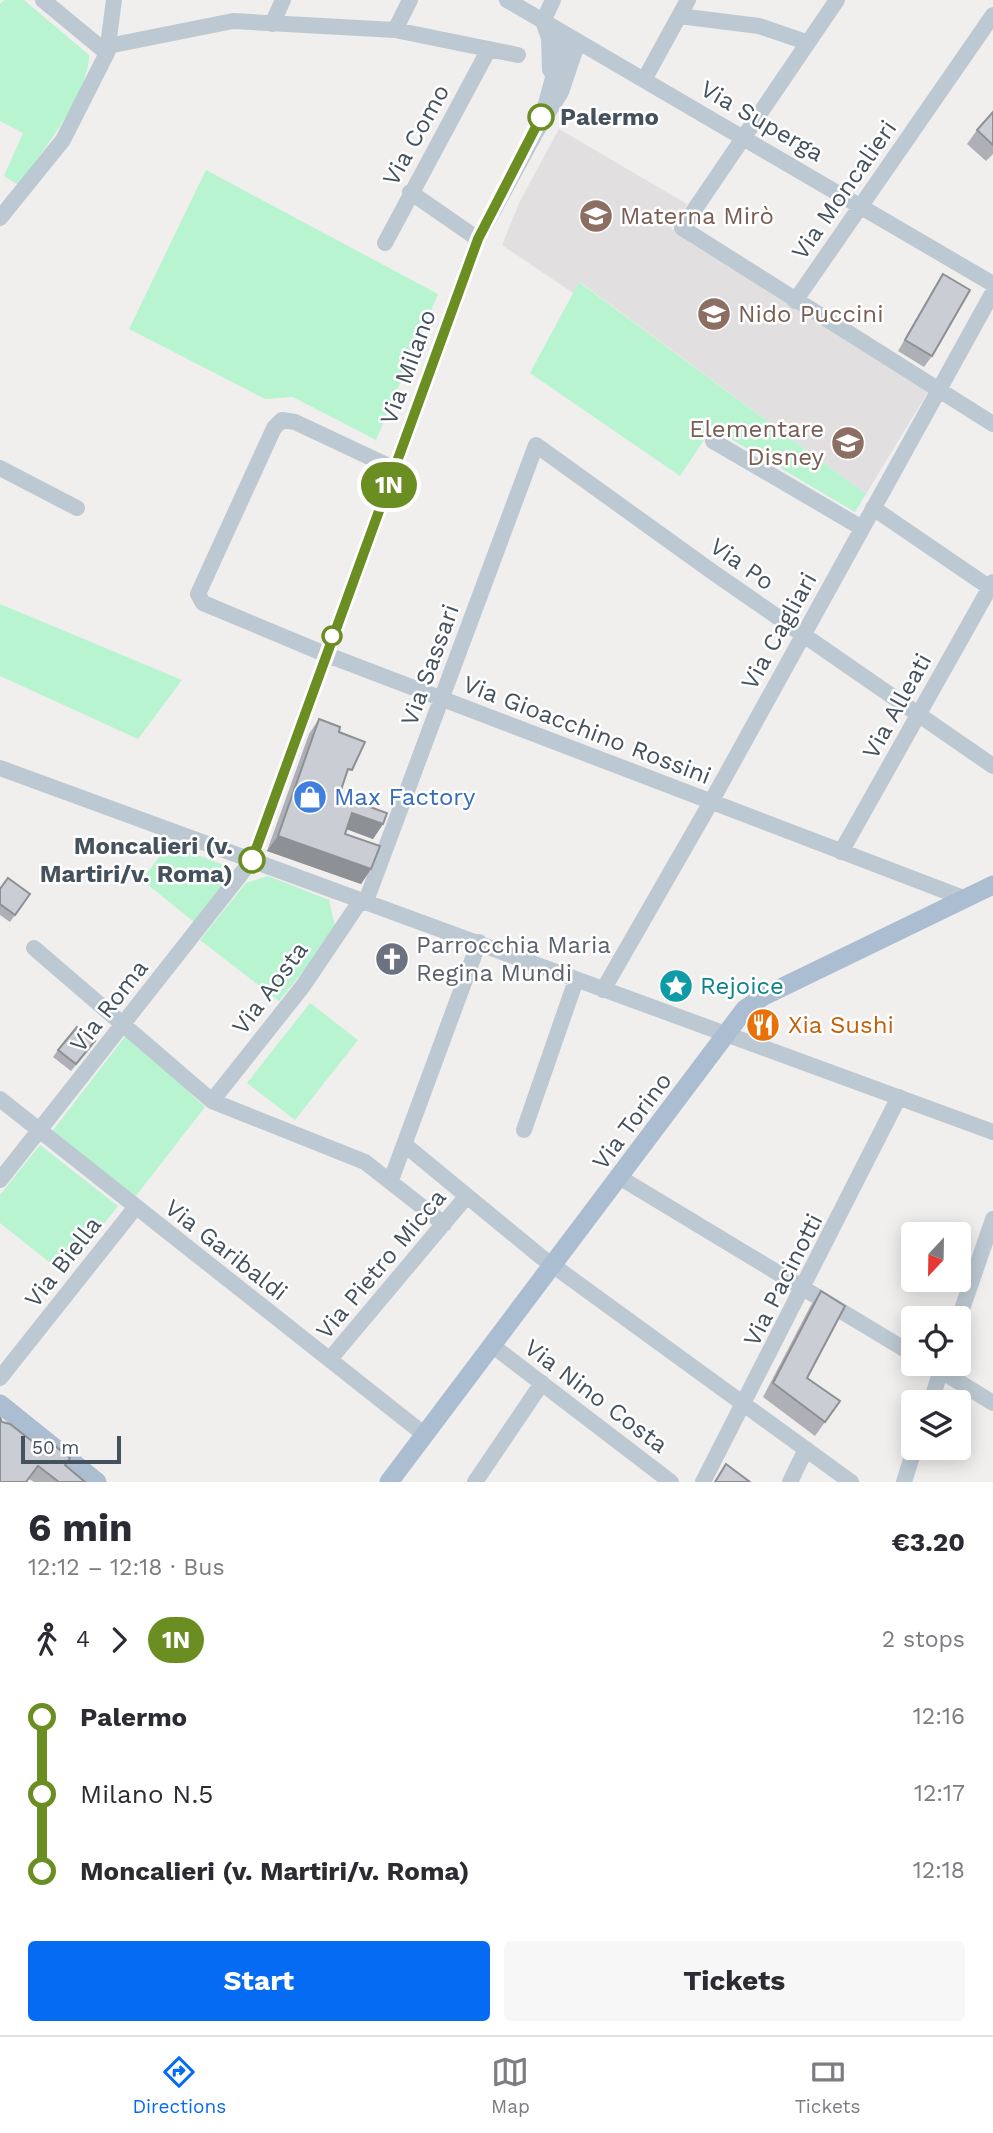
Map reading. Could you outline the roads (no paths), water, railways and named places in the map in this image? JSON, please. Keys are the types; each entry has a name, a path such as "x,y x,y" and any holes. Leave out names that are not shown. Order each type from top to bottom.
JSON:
{"main road":[{"name":"Via Torino","path":"389,1482 745,1009 764,996 993,885"},
{"path":"4,1415 97,1482"}],"street":[{"path":"43,0 107,50"},
{"path":"0,218 62,140 107,50 114,0"},
{"path":"272,24 283,0"},
{"path":"395,30 410,0"},
{"name":"Via Superga","path":"507,0 862,205 993,284"},
{"path":"549,94 549,38 543,20 554,0"},
{"path":"644,80 688,0"},
{"path":"837,0 682,228 993,424"},
{"name":"Via Moncalieri","path":"795,300 993,15"},
{"path":"679,16 759,26 806,43"},
{"path":"107,50 233,21 395,30 518,55"},
{"name":"Via Milano","path":"252,860 478,239 536,132 561,92 567,74 572,38"},
{"name":"Via Milano","path":"536,132 572,38"},
{"name":"Via Como","path":"385,243 489,49"},
{"path":"567,74 584,59 601,55"},
{"path":"410,192 478,239"},
{"name":"Via Cagliari","path":"603,990 711,802 993,292"},
{"name":"Via Gioacchino Rossini","path":"396,469 295,422 282,420 274,428 198,594 203,603 325,654 965,899"},
{"path":"713,441 862,528"},
{"name":"Via Po","path":"536,445 993,766"},
{"name":"Via Sassari","path":"364,901 536,445"},
{"path":"0,468 77,508"},
{"path":"873,508 992,587"},
{"name":"Via Alleati","path":"841,852 992,587"},
{"path":"0,768 479,942 603,990 728,1032 993,1132"},
{"name":"Via Roma","path":"0,1180 252,860"},
{"name":"Via Aosta","path":"212,1101 303,986 364,901"},
{"path":"391,1180 479,942"},
{"path":"34,948 212,1101 365,1162 444,1224"},
{"path":"524,1130 576,980"},
{"name":"Via Pacinotti","path":"703,1482 900,1097"},
{"name":"Via Garibaldi","path":"0,1099 425,1435"},
{"path":"405,1145 553,1265 851,1482"},
{"path":"620,1177 901,1346"},
{"name":"Via Pietro Micca","path":"330,1359 466,1197"},
{"name":"Via Biella","path":"0,1378 135,1208"},
{"path":"963,1306 993,1219"},
{"name":"Via Nino Costa","path":"493,1346 671,1482"},
{"path":"952,1376 993,1403"},
{"path":"475,1482 542,1383"},
{"path":"790,1482 806,1449"},
{"path":"904,1482 911,1460"}],"place":[{"name":"Palermo","path":"541,117"},
{"name":"Materna Mirò","path":"596,216"},
{"name":"Nido Puccini","path":"714,314"},
{"name":"Elementare Disney","path":"848,443"},
{"name":"Max Factory","path":"310,797"},
{"name":"Moncalieri (v. Martiri/v. Roma)","path":"252,860"},
{"name":"Parrocchia Maria Regina Mundi","path":"392,959"},
{"name":"Rejoice","path":"676,986"},
{"name":"Xia Sushi","path":"763,1025"}]}
